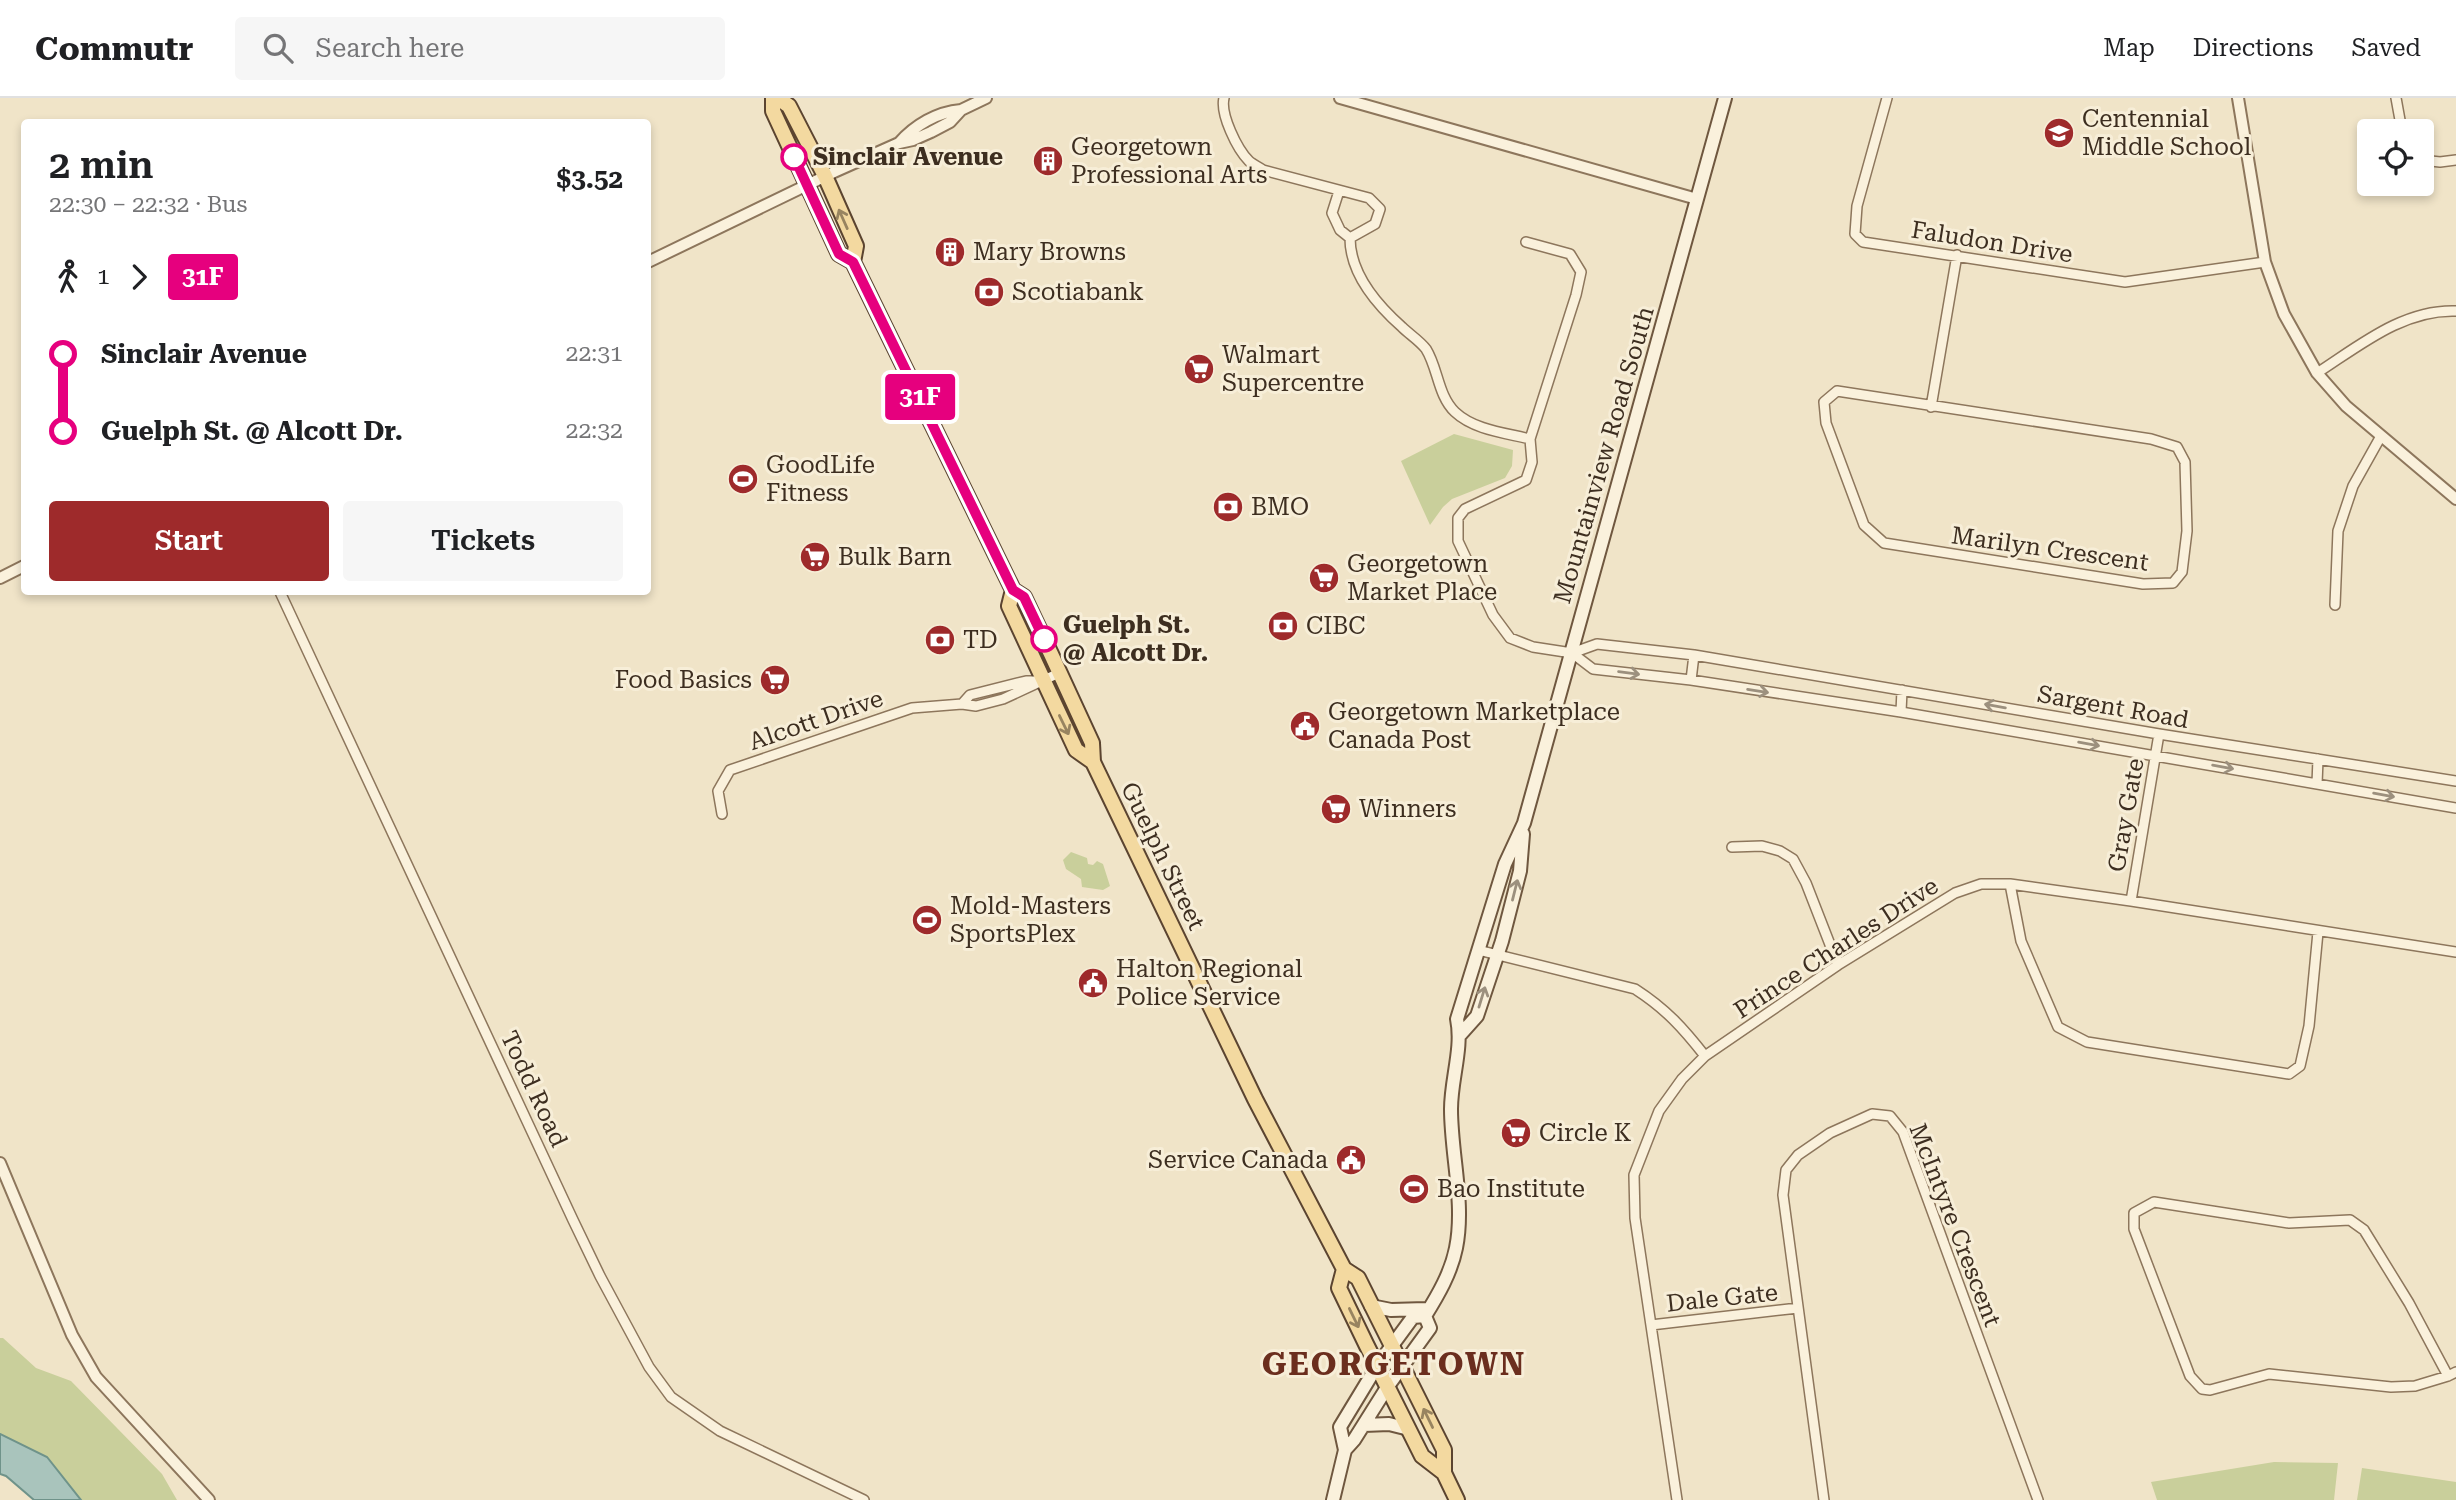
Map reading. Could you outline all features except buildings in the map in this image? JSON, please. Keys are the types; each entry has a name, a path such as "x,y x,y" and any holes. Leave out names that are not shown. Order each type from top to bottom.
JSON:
{"main road":[{"name":"Guelph Street","path":"853,262 856,246 825,176 789,106 776,98 773,111 839,254 853,262 1013,590 1024,597 1092,744 1093,762 1255,1099 1344,1269 1358,1278 1444,1450 1444,1473 1457,1500"},
{"name":"Mountainview Road South","path":"1402,1366 1430,1328 1428,1312 1448,1273 1456,1248 1458,1221 1451,1111 1453,1075 1460,1035 1457,1019 1505,863 1524,823 1725,98"},
{"name":"Guelph Street","path":"1013,590 1009,606 1043,681 1076,750 1093,762"},
{"name":"Mountainview Road South","path":"1460,1035 1477,1016 1497,954 1520,871 1524,823"},
{"name":"Guelph Street","path":"1344,1269 1339,1288 1377,1366 1422,1456 1444,1473"},
{"path":"1371,1306 1428,1312"},
{"name":"Mountainview Road South","path":"1345,1450 1340,1427 1377,1366 1413,1317 1428,1312"},
{"path":"1333,1500 1345,1450 1402,1366"},
{"path":"1364,1425 1389,1424 1409,1429"}],"street":[{"path":"651,261 825,176 899,143 931,132 950,122 961,110 986,98"},
{"path":"1224,98 1222,106 1230,130 1249,160 1264,170 1368,198 1380,209 1375,223 1350,237"},
{"path":"1340,98 1697,199"},
{"name":"Faludon Drive","path":"1887,98 1857,206 1856,234 1863,242 2125,282 2265,262"},
{"path":"2238,98 2265,262 2284,314 2317,373 2346,406 2456,499"},
{"path":"2396,98 2400,119"},
{"path":"899,143 909,131 945,111 961,110"},
{"path":"918,126 931,132"},
{"path":"2434,161 2456,160"},
{"path":"1339,191 1332,213 1340,230 1350,237"},
{"path":"1350,237 1350,255 1366,287 1383,310 1425,348 1446,399 1456,413 1482,427 1530,439"},
{"path":"1526,242 1570,254 1581,272 1576,295 1530,439 1532,461 1526,480 1465,509 1458,518 1458,541 1493,615 1510,638 1532,647 1572,653"},
{"path":"1931,407 1956,255"},
{"path":"2317,373 2387,328 2424,315 2456,311"},
{"name":"Marilyn Crescent","path":"1837,391 1931,407 2151,439 2177,447 2185,462 2187,531 2182,572 2173,583 2143,584 1884,544 1864,526 1826,423 1824,402 1837,391"},
{"path":"2335,606 2338,531 2353,486 2381,436"},
{"path":"0,578 21,568"},
{"name":"Todd Road","path":"281,595 573,1220 649,1367 671,1397 720,1432 864,1500"},
{"name":"Sargent Road","path":"1572,653 1597,644 1694,655 2456,781"},
{"name":"Sargent Road","path":"1572,653 1593,669 1691,680 1900,712 2456,808"},
{"path":"1691,680 1694,655"},
{"name":"Alcott Drive","path":"722,814 718,791 730,770 912,708 962,704 976,706 1003,699 1059,673"},
{"path":"1900,712 1902,690"},
{"name":"Gray Gate","path":"2131,901 2159,734"},
{"path":"2317,784 2318,760"},
{"path":"1732,847 1762,846 1780,851 1793,859 1806,883 1838,965"},
{"name":"Prince Charles Drive","path":"1677,1500 1635,1218 1634,1175 1659,1111 1682,1079 1705,1056 1838,965 1955,893 1981,884 2010,884 2131,901 2456,952"},
{"path":"2010,884 2021,941 2058,1027 2087,1042 2289,1074 2300,1066 2309,1026 2318,932"},
{"path":"1478,950 1635,989 1656,1002 1678,1021 1705,1056"},
{"name":"McIntyre Crescent","path":"1824,1500 1783,1195 1786,1170 1798,1155 1830,1133 1872,1114 1890,1116 1903,1132 2038,1500"},
{"path":"0,1163 72,1335 96,1377 209,1500"},
{"path":"2154,1202 2289,1223 2350,1220 2364,1230 2452,1374 2415,1386 2391,1387 2269,1374 2210,1390 2202,1389 2190,1376 2134,1229 2134,1213 2154,1202"},
{"name":"Dale Gate","path":"1651,1325 1798,1308"}],"green space":[{"path":"1454,434 1513,450 1512,466 1505,478 1452,499 1430,525 1401,461"},
{"path":"1071,852 1087,858 1088,864 1093,865 1097,861 1103,864 1110,886 1103,890 1082,887 1081,879 1066,869 1063,860"},
{"path":"0,1338 36,1368 71,1381 162,1474 177,1500 81,1500 47,1457 0,1434"},
{"path":"2274,1462 2338,1463 2334,1500 2157,1500 2151,1482"},
{"path":"2362,1468 2456,1482 2456,1500 2357,1500"}],"water":[{"path":"0,1434 47,1457 81,1500 34,1500 0,1474"}],"bus line":[{"name":"31F","path":"794,157 839,254 853,262 1013,590 1024,597 1044,639"}],"place":[{"name":"Centennial Middle School","path":"2059,133"},
{"name":"Sinclair Avenue","path":"794,157"},
{"name":"Georgetown Professional Arts","path":"1048,161"},
{"name":"Mary Browns","path":"950,252"},
{"name":"Scotiabank","path":"989,292"},
{"name":"Walmart Supercentre","path":"1199,369"},
{"name":"GoodLife Fitness","path":"743,479"},
{"name":"BMO","path":"1228,507"},
{"name":"Bulk Barn","path":"815,557"},
{"name":"Georgetown Market Place","path":"1324,578"},
{"name":"CIBC","path":"1283,626"},
{"name":"Guelph St. @ Alcott Dr.","path":"1044,639"},
{"name":"TD","path":"940,640"},
{"name":"Food Basics","path":"775,680"},
{"name":"Georgetown Marketplace Canada Post","path":"1305,726"},
{"name":"Winners","path":"1336,809"},
{"name":"Mold-Masters SportsPlex","path":"927,920"},
{"name":"Halton Regional Police Service","path":"1093,983"},
{"name":"Circle K","path":"1516,1133"},
{"name":"Service Canada","path":"1351,1160"},
{"name":"Bao Institute","path":"1414,1189"}],"district":[{"name":"GEORGETOWN","path":"1394,1364"}]}
